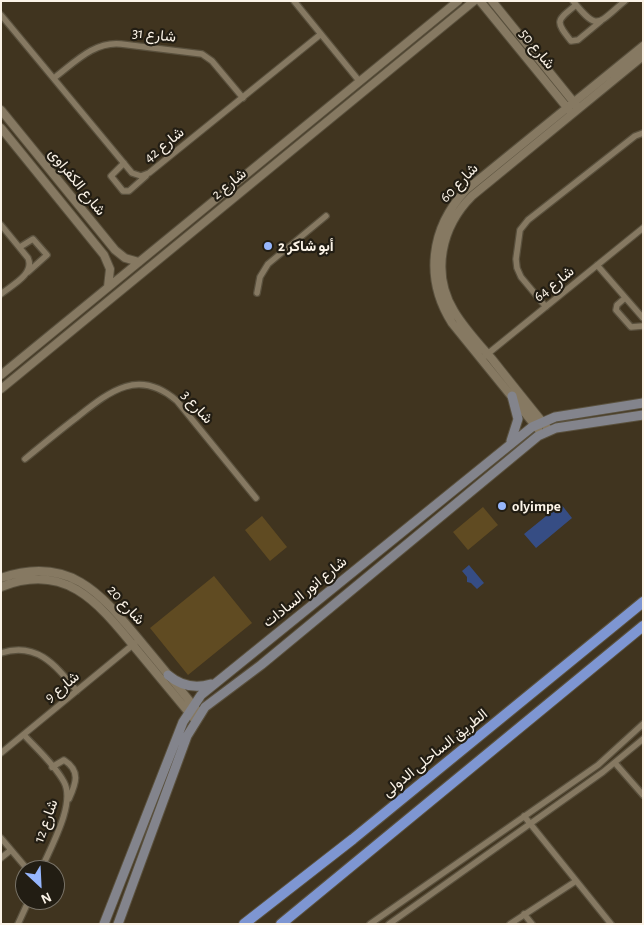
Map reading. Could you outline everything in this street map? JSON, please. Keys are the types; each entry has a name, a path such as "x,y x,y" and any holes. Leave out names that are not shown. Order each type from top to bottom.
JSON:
{"highway":[{"name":"الطريق الساحلى الدولى","path":"244,924 346,845 643,602"},
{"path":"281,924 643,626"}],"main road":[{"path":"507,447 513,437 518,419 512,396"},
{"name":"شارع انور السادات","path":"104,924 190,708 216,682 538,423 555,417 643,403"},
{"path":"546,432 643,415"},
{"name":"شارع انور السادات","path":"118,924 187,736 198,717 217,696 261,664 546,432"},
{"path":"168,675 188,686 205,686 216,682"},
{"path":"126,865 139,870"}],"street":[{"path":"294,1 360,81"},
{"name":"شارع 2","path":"1,374 458,1"},
{"name":"شارع 2","path":"1,388 474,1"},
{"name":"شارع 50","path":"480,1 570,111"},
{"name":"شارع 50","path":"492,1 576,105"},
{"path":"601,21 590,22 574,3 561,17 559,22 560,28 571,41 578,40 601,21 625,1"},
{"name":"شارع 42","path":"1,15 124,163 135,174 140,176 149,173 321,34"},
{"name":"شارع 31","path":"54,78 97,47 110,43 121,44 202,54 212,61 243,98"},
{"name":"شارع 60","path":"538,423 485,356 452,323 438,294 434,262 439,231 450,209 466,190 570,111 643,46"},
{"name":"شارع 60","path":"576,105 643,56"},
{"path":"360,81 370,80 370,87"},
{"path":"360,81 357,90 362,93"},
{"name":"شارع الكفراوى","path":"1,110 117,252 125,258 139,262"},
{"name":"شارع الكفراوى","path":"1,128 107,260"},
{"path":"546,307 521,277 517,268 516,259 522,227 635,136 643,132"},
{"path":"124,163 111,176 123,192 129,191 149,173"},
{"path":"213,201 220,209"},
{"path":"257,293 260,277 268,264 326,216"},
{"path":"1,225 30,260 27,273"},
{"name":"شارع 64","path":"485,356 643,228"},
{"path":"1,294 47,255 33,239 28,240 20,247"},
{"path":"108,288 110,274 107,260 117,252"},
{"path":"597,265 643,318"},
{"path":"624,298 617,305 616,310 631,327 643,326"},
{"path":"36,346 43,354"},
{"name":"شارع 60","path":"485,356 512,396 546,432"},
{"name":"شارع 3","path":"26,459 107,393 125,386 146,385 162,390 177,401 256,498"},
{"name":"شارع 20","path":"1,578 24,572 39,571 61,574 76,580 106,600 136,642 198,717"},
{"name":"شارع 20","path":"1,587 16,582 42,580 74,587 100,606 168,675 190,708"},
{"name":"شارع 9","path":"1,753 136,642"},
{"path":"1,653 20,650 43,655 52,662 77,691"},
{"path":"370,924 598,765 643,724"},
{"name":"شارع 12","path":"24,735 52,767 67,788 67,806 45,860"},
{"path":"389,924 615,763 643,739"},
{"path":"52,767 64,760 76,774 77,780 67,806"},
{"path":"615,763 643,795"},
{"path":"524,816 611,924"},
{"path":"1,838 20,860"},
{"path":"1,858 12,850"},
{"path":"510,924 576,880"},
{"path":"18,924 24,910"},
{"path":"524,914 532,924"}],"shaded area":[{"path":"483,507 498,525 468,550 453,532"},
{"path":"262,516 287,547 270,561 245,530"},
{"path":"214,576 252,623 188,675 150,628"}],"water":[{"path":"561,504 572,518 536,548 524,534"},
{"path":"469,565 484,583 477,589 467,582 467,577 462,571"}],"place":[{"name":"أبو شاكر 2","path":"268,246"},
{"name":"olyimpe","path":"502,506"}]}
